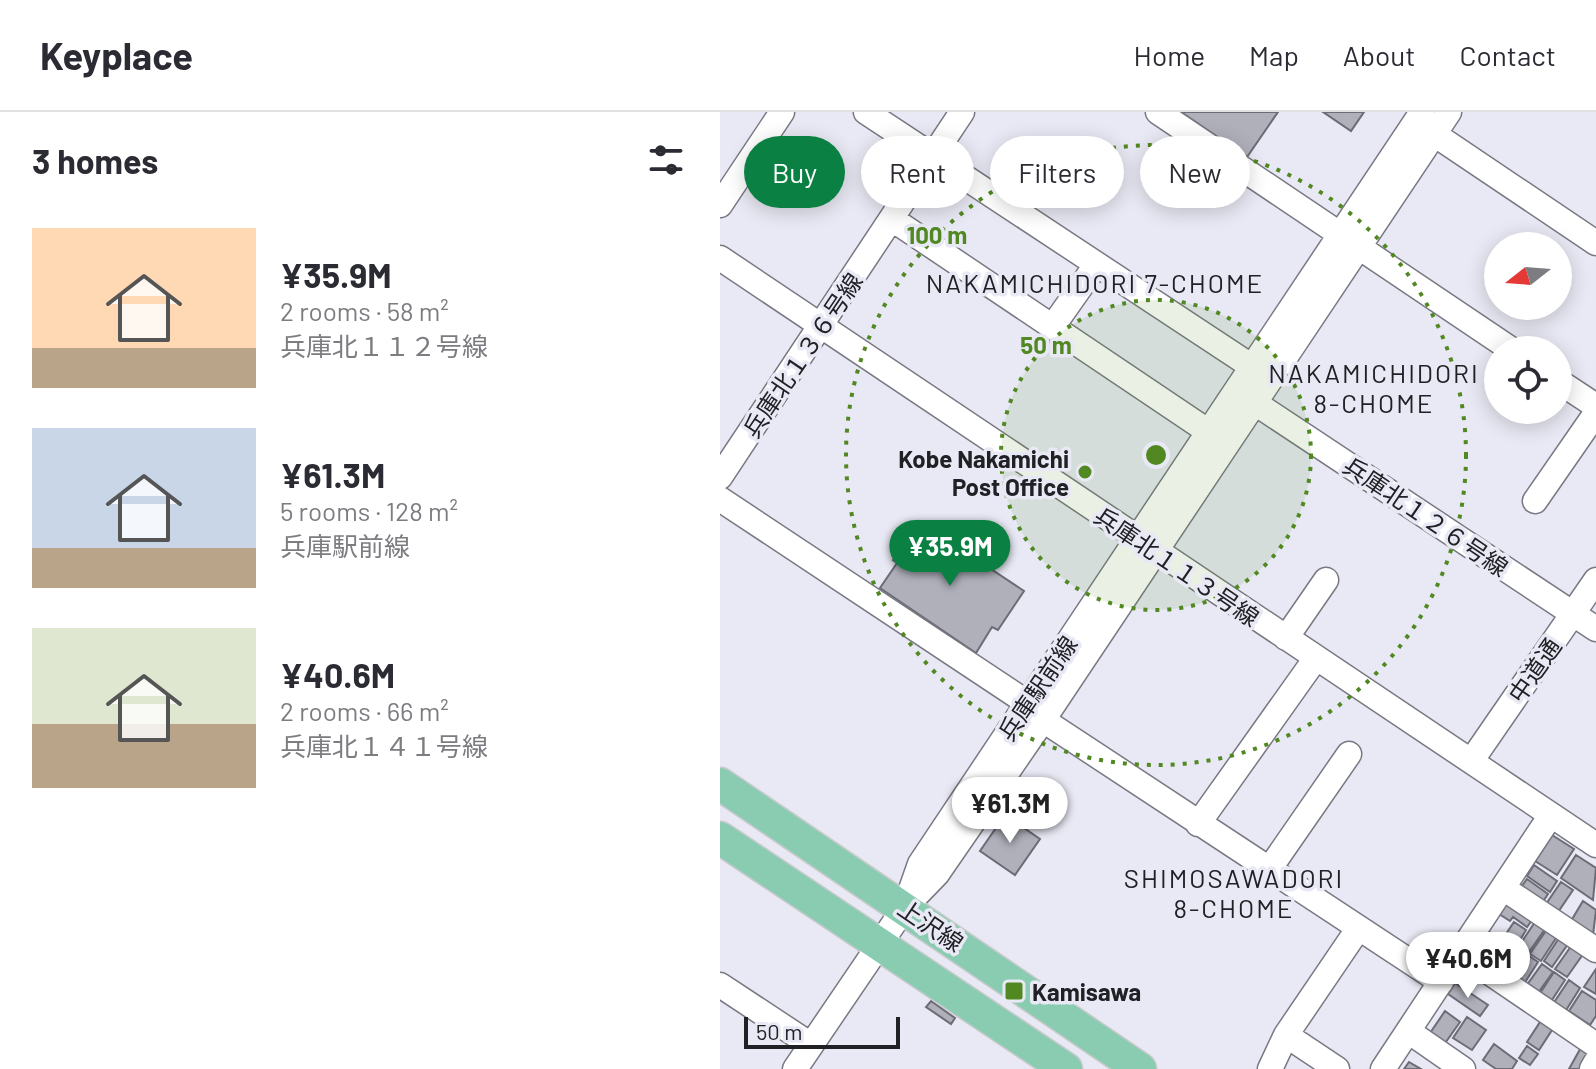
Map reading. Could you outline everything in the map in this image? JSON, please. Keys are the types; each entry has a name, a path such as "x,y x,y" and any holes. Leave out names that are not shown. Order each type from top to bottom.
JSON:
{"main road":[{"name":"上沢線","path":"720,784 1140,1069"},
{"name":"上沢線","path":"720,838 1066,1069"}],"street":[{"path":"720,205 782,112"},
{"path":"866,112 900,136"},
{"name":"兵庫北１３６号線","path":"946,136 962,112"},
{"path":"1158,112 1491,336"},
{"name":"兵庫駅前線","path":"905,907 920,864 1026,702 1255,403 1422,112"},
{"name":"兵庫駅前線","path":"905,907 937,874 1043,720 1147,546 1209,432 1251,366 1449,112"},
{"path":"1434,134 1596,243"},
{"path":"974,185 1251,366"},
{"name":"兵庫北１３６号線","path":"720,477 899,208"},
{"path":"892,219 1209,432"},
{"name":"兵庫北１１３号線","path":"722,264 822,326 1596,845"},
{"path":"1053,326 1096,265"},
{"path":"1572,390 1596,406"},
{"name":"兵庫北１２６号線","path":"1255,403 1596,629"},
{"path":"1535,501 1596,413"},
{"path":"720,499 1026,702"},
{"path":"1286,638 1326,580"},
{"name":"中道通","path":"1472,760 1596,580"},
{"path":"1198,824 1316,658"},
{"path":"1043,720 1268,871 1441,982"},
{"path":"1268,871 1349,754"},
{"path":"1383,1069 1551,815"},
{"path":"1503,888 1596,950"},
{"path":"720,985 807,1060 905,907"},
{"path":"1270,1069 1286,1035 1358,929"},
{"path":"1461,953 1596,1045"},
{"path":"1408,1031 1463,1069"},
{"path":"1286,1035 1337,1069"},
{"path":"1592,1069 1596,1062"}],"building":[{"path":"1181,112 1278,112 1250,153 1250,136 1216,136"},
{"path":"1323,112 1364,112 1351,131"},
{"path":"919,521 1024,591 998,630 992,627 976,653 880,588 897,563 893,560"},
{"path":"1005,815 1040,839 1015,875 980,851"},
{"path":"1552,835 1574,849 1557,875 1535,861"},
{"path":"1576,855 1596,868 1593,900 1561,878"},
{"path":"1534,865 1557,881 1550,892 1527,876"},
{"path":"1527,879 1548,894 1540,906 1518,891"},
{"path":"1561,882 1573,890 1556,915 1544,907"},
{"path":"1509,899 1535,916 1527,927 1513,917 1510,921 1499,914"},
{"path":"1583,901 1596,910 1593,935 1571,921"},
{"path":"1537,919 1547,926 1529,952 1519,946"},
{"path":"1514,922 1526,930 1517,945 1504,937"},
{"path":"1550,925 1560,932 1541,961 1530,954"},
{"path":"1485,929 1511,947 1497,970 1470,952"},
{"path":"1561,935 1570,941 1552,967 1544,961"},
{"path":"1574,942 1586,950 1567,977 1555,969"},
{"path":"1515,947 1526,955 1511,977 1500,970"},
{"path":"1529,956 1538,962 1522,987 1512,980"},
{"path":"1542,964 1553,972 1535,997 1524,989"},
{"path":"1596,969 1596,994 1584,987"},
{"path":"1554,972 1565,980 1548,1006 1537,998"},
{"path":"1569,980 1580,988 1563,1015 1551,1007"},
{"path":"1455,983 1488,1005 1480,1016 1448,994"},
{"path":"1582,991 1596,1000 1596,1016 1590,1025 1569,1011"},
{"path":"931,1001 955,1018 951,1024 926,1007"},
{"path":"1445,1011 1460,1022 1441,1049 1426,1039"},
{"path":"1467,1017 1486,1030 1472,1050 1453,1038"},
{"path":"1542,1019 1554,1027 1539,1050 1527,1042"},
{"path":"1494,1044 1517,1061 1512,1069 1496,1069 1483,1060"},
{"path":"1583,1044 1595,1051 1583,1069 1569,1069"},
{"path":"1527,1046 1538,1054 1530,1065 1519,1058"},
{"path":"1409,1062 1421,1069 1404,1069"}],"place":[{"name":"Kobe Nakamichi Post Office","path":"1085,472"},
{"name":"Kamisawa","path":"1014,991"}],"district":[{"name":"NAKAMICHIDORI 7-CHOME","path":"1095,282"},
{"name":"NAKAMICHIDORI 8-CHOME","path":"1374,387"},
{"name":"SHIMOSAWADORI 8-CHOME","path":"1234,892"}]}
